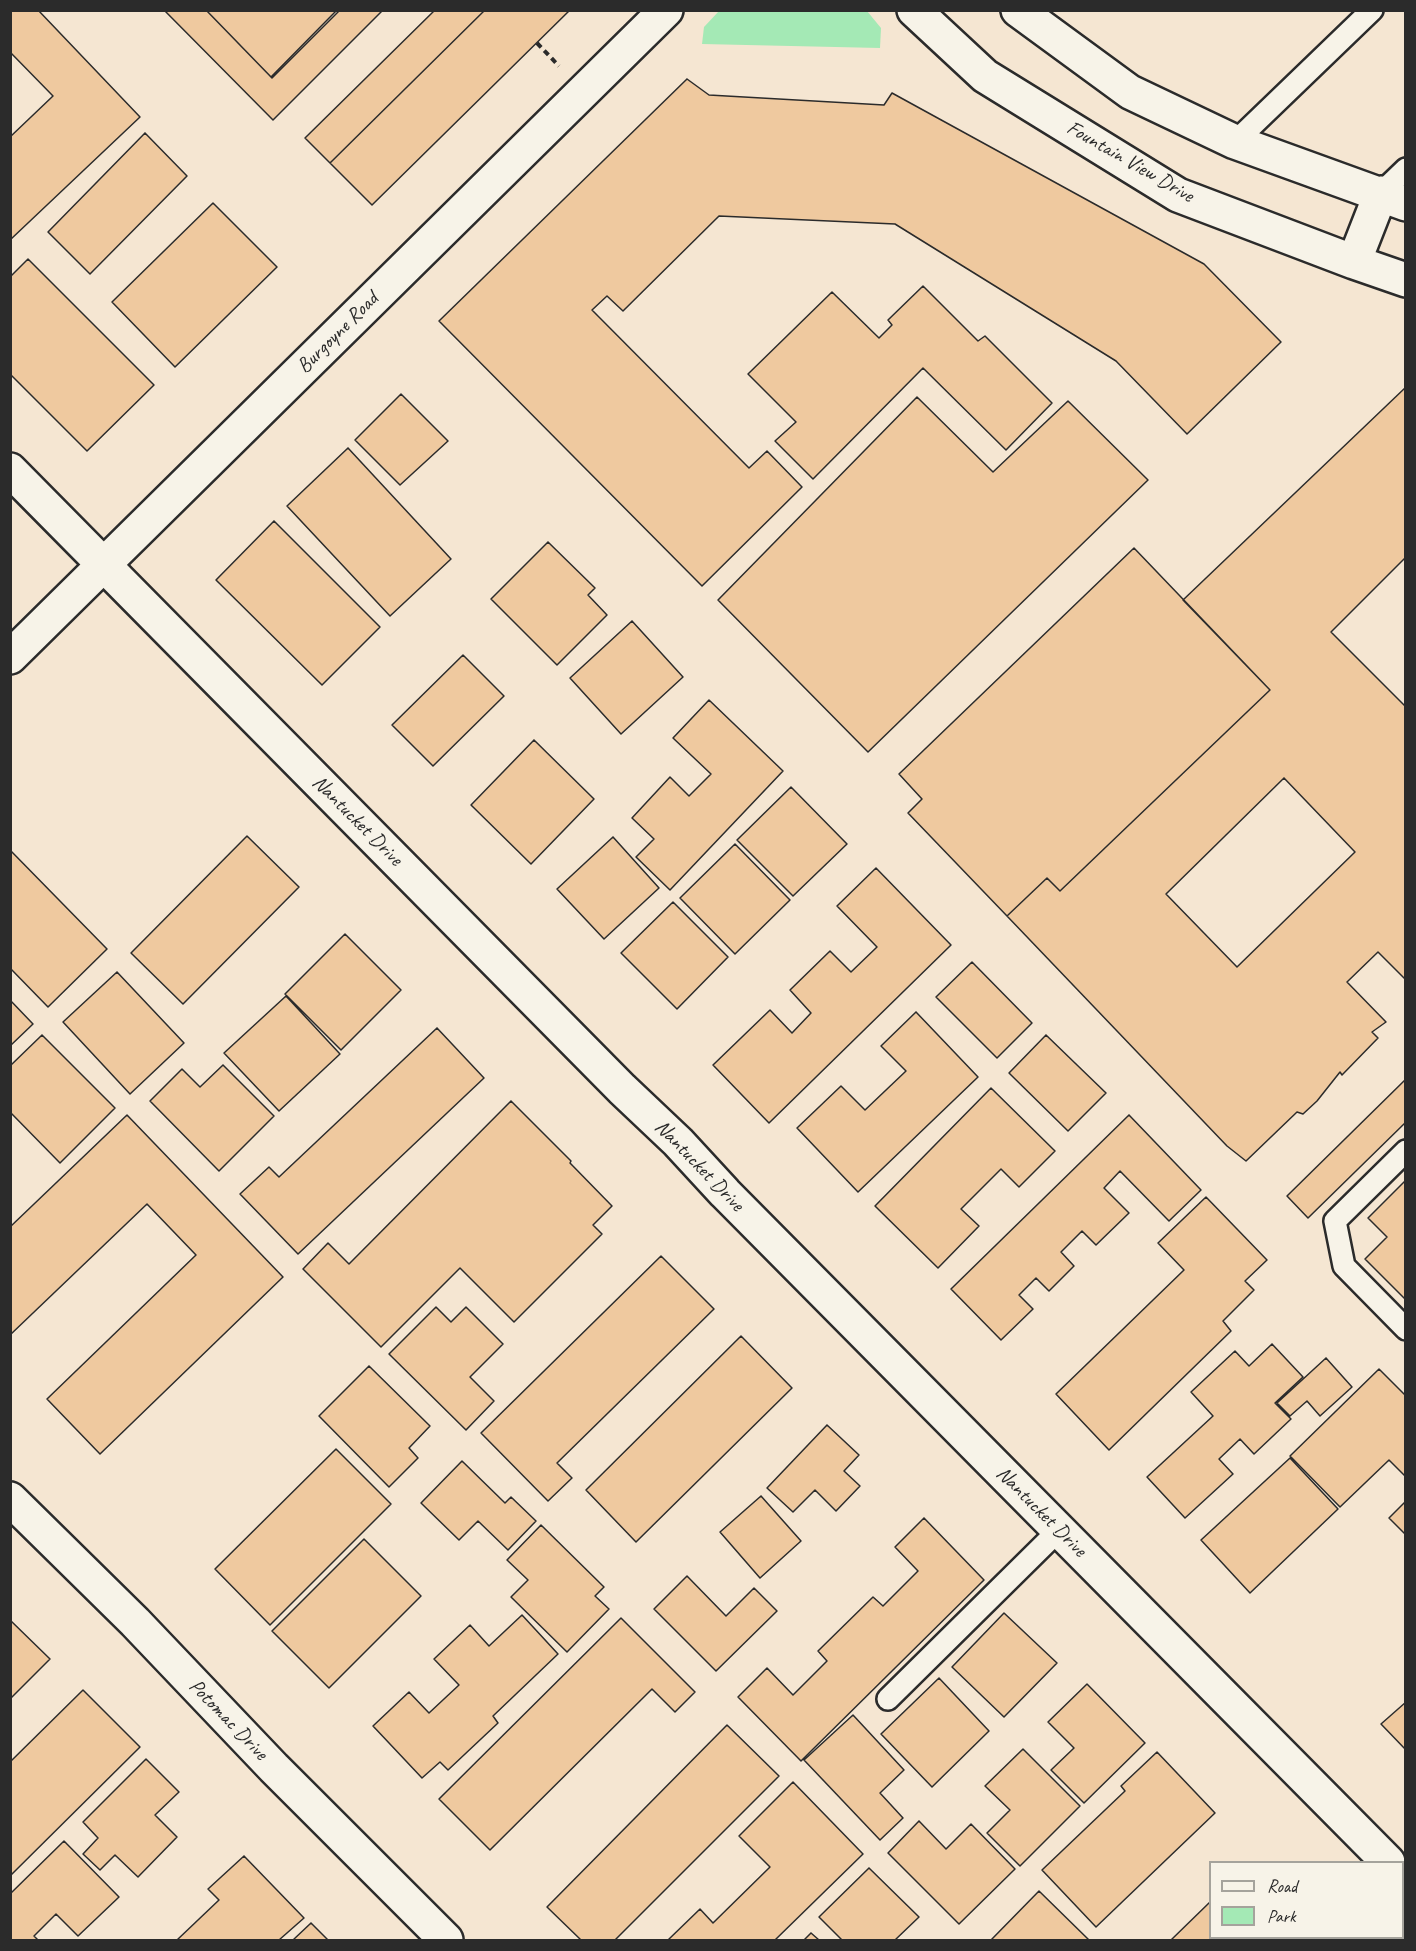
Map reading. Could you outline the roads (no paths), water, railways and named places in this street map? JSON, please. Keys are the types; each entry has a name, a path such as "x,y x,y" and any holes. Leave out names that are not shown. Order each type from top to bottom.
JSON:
{"street":[{"name":"Burgoyne Road","path":"10,657 666,10"},
{"name":"Fountain View Drive","path":"914,10 985,76 1178,195 1406,280"},
{"path":"1017,10 1130,92 1235,142 1393,198 1354,262"},
{"name":"Nantucket Drive","path":"10,470 607,1074 678,1142 725,1193 1386,1861"},
{"name":"Potomac Drive","path":"10,1499 135,1622 446,1941"}],"lane":[{"path":"1235,142 1372,10"},
{"path":"1393,198 1406,169"},
{"path":"1406,1151 1335,1221 1344,1266 1406,1329"},
{"path":"888,1700 1059,1530"}]}
